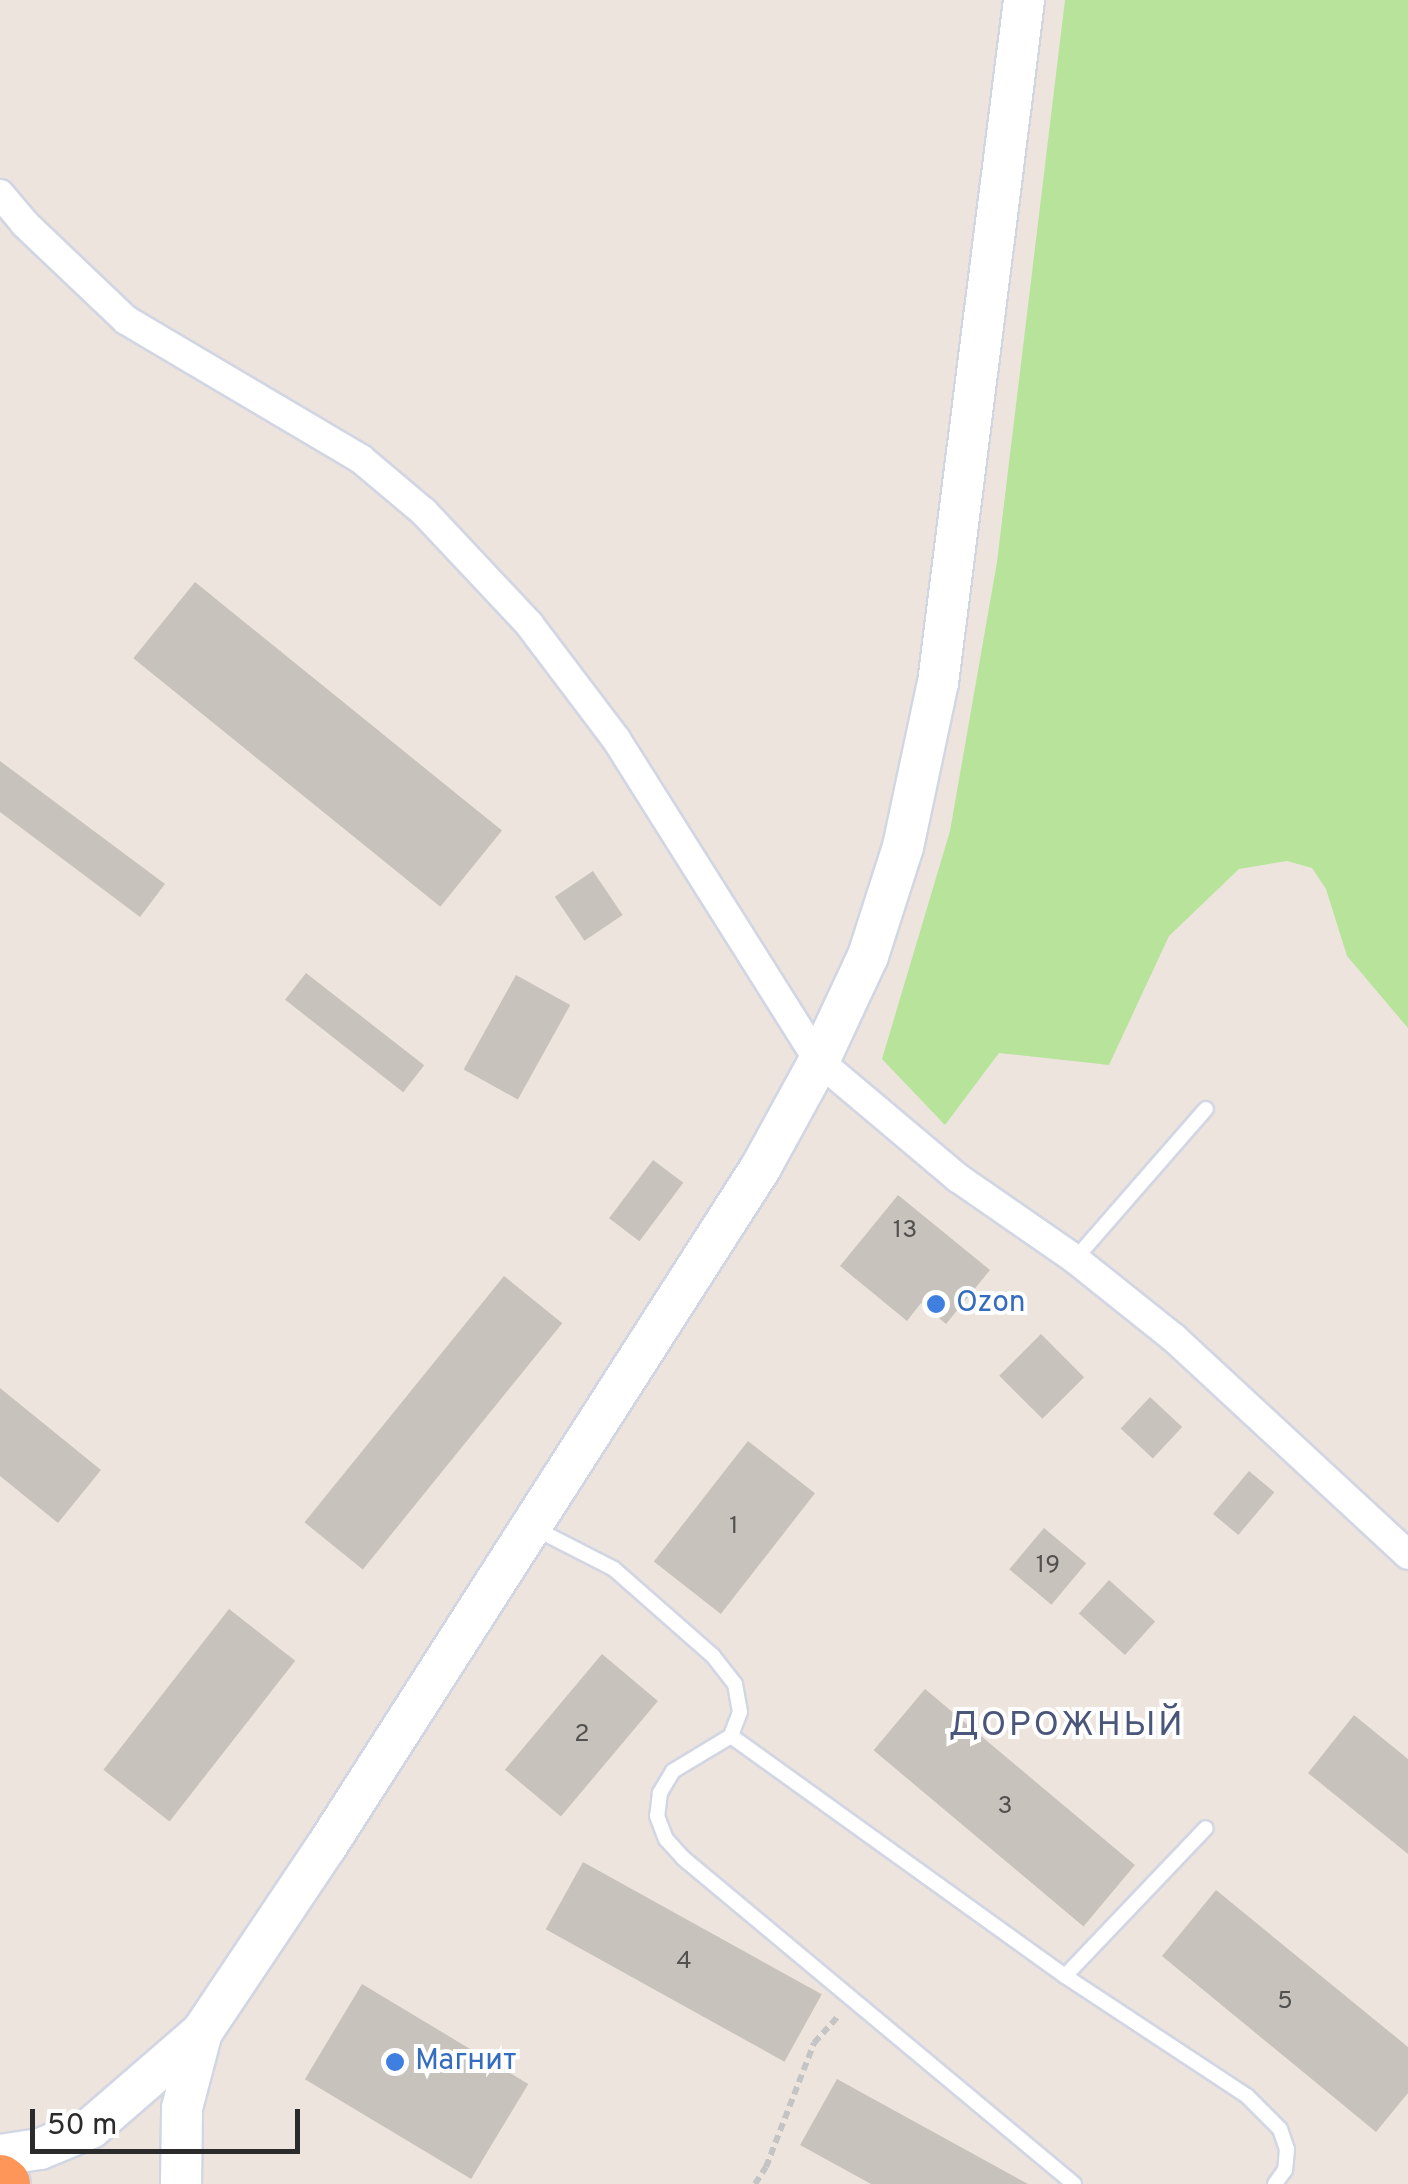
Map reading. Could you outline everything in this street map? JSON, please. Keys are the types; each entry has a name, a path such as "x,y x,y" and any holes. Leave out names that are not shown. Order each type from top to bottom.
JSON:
{"street":[{"path":"0,2156 40,2149 91,2128 202,2032 326,1847 761,1167 819,1061 868,956 904,847 938,683 1024,0"},
{"path":"0,194 24,224 126,320 361,459 450,540 530,624 616,739 819,1061 958,1178 1075,1260 1174,1338 1408,1555"},
{"path":"181,2184 182,2108 202,2032"}],"lane":[{"path":"1075,1260 1206,1109"},
{"path":"532,1527 614,1568 713,1656 735,1684 740,1712 731,1736 673,1771 660,1794 658,1816 666,1839 683,1858 854,1996 1074,2184"},
{"path":"731,1736 1065,1976 1247,2096 1280,2129 1287,2149 1285,2170 1275,2184"},
{"path":"1065,1976 1206,1828"}],"path":[{"path":"755,2184 766,2167 814,2044 854,1996"}],"green space":[{"path":"1065,0 1408,0 1408,1028 1347,956 1326,889 1312,868 1287,861 1239,869 1169,936 1109,1065 999,1053 945,1125 882,1059 950,831 997,562"}],"building":[{"path":"195,582 502,831 440,907 133,658"},
{"path":"0,761 165,884 140,917 0,812"},
{"path":"593,871 623,915 585,941 555,897"},
{"path":"306,973 424,1065 403,1092 285,1000"},
{"path":"516,975 570,1005 518,1100 464,1069"},
{"path":"653,1160 683,1183 639,1241 609,1218"},
{"path":"898,1195 990,1270 946,1324 921,1303 907,1321 840,1266"},
{"path":"504,1276 562,1323 363,1570 305,1522"},
{"path":"1041,1334 1084,1377 1042,1419 999,1376"},
{"path":"0,1388 101,1470 58,1523 0,1476"},
{"path":"1150,1397 1182,1427 1153,1458 1121,1428"},
{"path":"748,1441 815,1493 721,1614 654,1562"},
{"path":"1249,1471 1274,1492 1238,1535 1213,1514"},
{"path":"1044,1528 1086,1563 1051,1605 1009,1569"},
{"path":"1109,1580 1155,1621 1125,1655 1079,1613"},
{"path":"229,1609 295,1661 170,1821 103,1770"},
{"path":"602,1654 658,1701 561,1817 505,1770"},
{"path":"925,1689 1135,1865 1083,1926 874,1750"},
{"path":"1354,1715 1408,1759 1408,1854 1308,1773"},
{"path":"583,1862 822,1994 784,2062 546,1929"},
{"path":"1216,1890 1408,2047 1408,2093 1376,2132 1162,1956"},
{"path":"362,1984 528,2084 471,2179 305,2079"},
{"path":"837,2079 1028,2184 871,2184 800,2145"}],"place":[{"name":"Ozon","path":"936,1304"},
{"name":"Магнит","path":"395,2062"}],"district":[{"name":"ДОРОЖНЫЙ","path":"1067,1726"}]}
